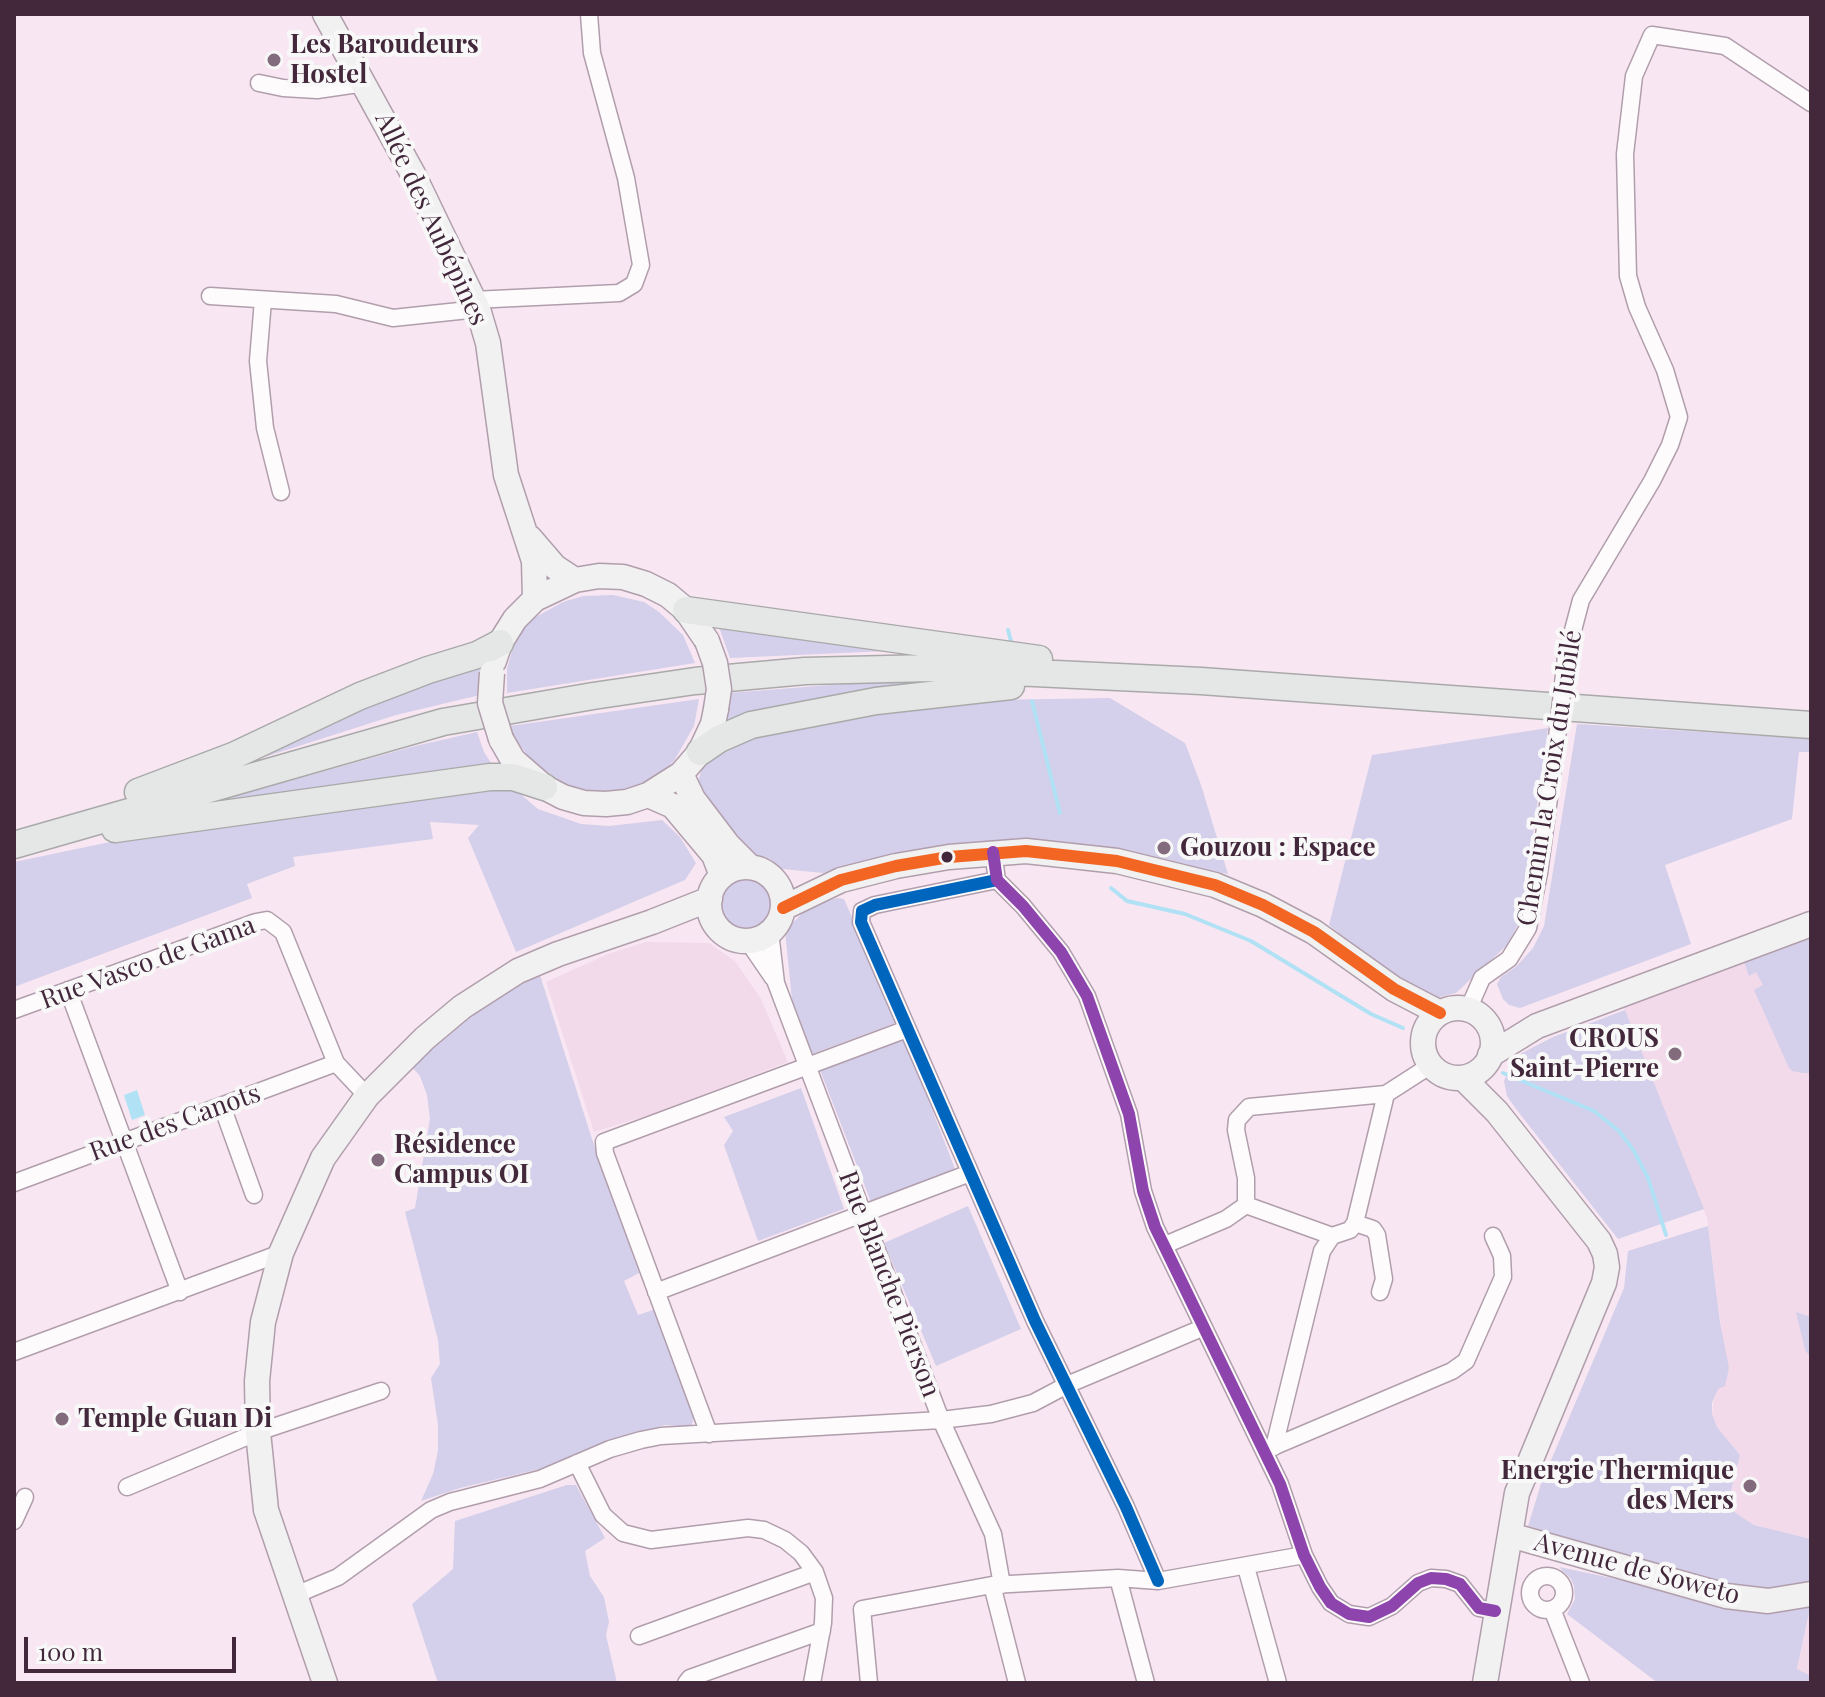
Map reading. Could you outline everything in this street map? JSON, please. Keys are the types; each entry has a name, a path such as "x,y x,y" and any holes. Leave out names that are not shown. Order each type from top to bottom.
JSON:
{"main road":[{"path":"686,610 1201,681"},
{"path":"14,839 233,756 360,696 477,655 500,643"},
{"path":"14,848 443,722 695,681 805,671 931,668 1201,681 1811,725"},
{"path":"700,752 728,734 751,725 876,701 991,687 1111,678"},
{"path":"14,848 113,829 490,777 513,777 544,787"}],"street":[{"name":"Allée des Aubépines","path":"325,14 413,174 476,304 488,343 506,475 534,561 535,599"},
{"path":"210,296 336,304 402,318 476,304 619,293 634,284 641,265 626,178 592,53 589,14"},
{"name":"Chemin la Croix du Jubilé","path":"1468,1010 1482,978 1509,959 1528,928 1539,873 1566,657 1581,600 1652,481 1670,445 1679,417 1665,370 1637,307 1628,276 1625,154 1634,76 1652,35 1725,46 1811,103"},
{"path":"259,83 317,90 365,83"},
{"path":"263,300 258,361 265,428 281,492"},
{"name":"Allée des Aubépines","path":"523,530 555,567 575,580"},
{"path":"599,576 623,577 668,595 686,610 707,641 715,663 719,689 716,709 713,724 700,752 681,774 648,795 617,803 584,803 563,797 544,787 513,760 501,739 490,703 492,673 500,643 515,619 535,599 575,580 599,576"},
{"path":"681,774 693,799 728,845 750,867"},
{"path":"648,795 673,806 714,855 722,876"},
{"path":"783,908 841,880 912,863 993,852 1089,856 1165,871 1215,885 1263,905 1314,932 1394,989 1433,1022"},
{"path":"993,852 997,880 1061,952 1087,996 1129,1114 1143,1191 1202,1328 1269,1449 1304,1555 1331,1603 1349,1614 1369,1617 1392,1606 1418,1583 1431,1578 1460,1584 1479,1608 1495,1611"},
{"path":"750,867 775,880 783,898 783,908 776,925 759,936 735,939 715,924 710,899 722,876 731,870 750,867"},
{"path":"775,880 841,880"},
{"path":"997,880 875,905 862,911 861,922 1035,1321 1126,1507 1158,1581"},
{"path":"325,1683 266,1510 258,1432 257,1381 263,1322 281,1253 323,1158 367,1096 425,1038 462,1007 518,971 710,899"},
{"name":"Rue Vasco de Gama","path":"14,1010 267,920 283,932 336,1063 367,1096"},
{"path":"652,922 715,924"},
{"path":"1485,1683 1495,1611 1520,1483 1604,1283 1607,1267 1599,1241 1497,1112 1479,1066 1493,1040 1488,1025 1468,1010 1454,1009 1433,1022 1423,1046 1431,1065 1447,1076 1479,1066 1537,1026 1811,924"},
{"name":"Rue Blanche Pierson","path":"759,936 941,1420 993,1534 997,1585 1017,1683"},
{"name":"Rue Blanche Pierson","path":"759,936 776,983"},
{"path":"68,990 180,1292"},
{"path":"1488,1025 1537,1026"},
{"path":"709,1434 605,1153 604,1142 907,1029"},
{"name":"Rue des Canots","path":"14,1183 336,1063"},
{"path":"1246,1205 1246,1178 1236,1130 1241,1112 1249,1107 1386,1094 1431,1065"},
{"path":"1269,1449 1322,1251 1332,1236 1350,1230 1355,1223 1386,1094"},
{"path":"222,1106 254,1195"},
{"path":"656,1292 970,1173"},
{"path":"1165,1245 1226,1219 1246,1205"},
{"path":"1246,1205 1332,1236"},
{"path":"1355,1223 1373,1229 1377,1235 1384,1279 1380,1292"},
{"path":"1269,1449 1452,1371 1466,1361 1503,1277 1502,1256 1493,1236"},
{"path":"14,1352 281,1253"},
{"path":"293,1596 346,1572 431,1510 450,1502 540,1479 641,1440 991,1414 1033,1403 1067,1385 1202,1328"},
{"path":"127,1487 258,1432 381,1391"},
{"path":"577,1463 603,1515 623,1533 651,1540 729,1528 764,1530 785,1540 801,1553 815,1572 824,1598 822,1631 812,1683"},
{"path":"14,1521 25,1497"},
{"name":"Avenue de Soweto","path":"1510,1535 1726,1596 1768,1601 1811,1594"},
{"path":"869,1683 862,1609 997,1585 1118,1578 1158,1581 1304,1555"},
{"path":"1246,1567 1278,1683"},
{"path":"639,1636 815,1572"},
{"path":"1118,1578 1146,1683"},
{"path":"1552,1609 1581,1683"},
{"path":"686,1683 690,1678 822,1631"}],"shaded area":[{"path":"613,595 644,602 659,612 683,635 695,663 507,693 507,669 513,647 521,631 534,618 563,602 583,596"},
{"path":"719,627 774,634 886,651 730,658"},
{"path":"482,657 480,695 396,715 233,767 393,689"},
{"path":"941,681 721,726 729,693 843,684"},
{"path":"1110,698 1185,743 1228,874 1105,850 841,869 823,873 782,869 770,859 750,853 700,792 698,781 703,765 744,736 877,713 990,700"},
{"path":"699,699 694,726 674,761 658,775 621,790 599,793 563,784 531,760 513,736 510,726"},
{"path":"1577,724 1811,739 1811,752 1799,752 1792,819 1665,865 1691,944 1520,1008 1509,1005 1503,999 1497,984 1533,948 1544,926"},
{"path":"1548,728 1521,919 1507,945 1456,993 1436,998 1395,978 1329,925 1372,755"},
{"path":"477,732 493,766 185,810 415,746"},
{"path":"512,787 538,809 581,824 609,826 662,820 680,837 696,863 685,880 516,952 468,838 479,825 430,822 433,839 293,857 295,866 247,884 252,898 14,987 14,862 115,841"},
{"path":"747,875 758,877 767,884 774,893 774,915 767,924 758,931 747,933 736,931 727,924 720,915 718,904 720,893 727,884 736,877"},
{"path":"837,898 844,899 898,1022 812,1054 792,1000 785,931 808,907"},
{"path":"1811,933 1811,1539 1754,1525 1727,1507 1740,1455 1717,1427 1712,1414 1723,1342 1707,1218 1623,1006 1725,969"},
{"path":"1811,933 1811,1073 1803,1073 1789,1068 1754,990 1763,985 1756,972 1749,976 1743,959"},
{"path":"646,942 709,943 735,961 761,999 788,1062 652,1114 594,1132 546,982 608,954"},
{"path":"540,975 639,1273 624,1281 638,1315 656,1309 694,1418 691,1427 665,1425 598,1446 565,1463 460,1488 421,1501 433,1474 438,1451 438,1425 431,1378 440,1364 438,1340 405,1212 415,1208 430,1119 427,1095 420,1076 411,1066 431,1045 466,1019"},
{"path":"1625,1010 1704,1209 1618,1239 1516,1109 1507,1096 1504,1081 1513,1060 1522,1053 1553,1037"},
{"path":"904,1037 955,1169 871,1202 820,1070"},
{"path":"801,1088 844,1209 758,1241 724,1145 733,1131 724,1117"},
{"path":"968,1206 1021,1329 936,1366 884,1243"},
{"path":"1708,1226 1729,1368 1725,1386 1718,1389 1712,1403 1712,1414 1717,1427 1740,1455 1727,1507 1754,1525 1811,1539 1811,1583 1768,1591 1729,1586 1528,1526 1541,1484 1624,1288 1628,1251"},
{"path":"1796,1312 1811,1314 1811,1358 1805,1350"},
{"path":"567,1485 576,1485 605,1538 585,1551 590,1576 604,1597 609,1622 606,1635 617,1683 438,1683 412,1604 453,1569 455,1521"},
{"path":"1559,1567 1664,1589 1747,1611 1769,1612 1811,1604 1797,1669 1811,1676 1811,1683 1658,1683 1567,1614 1575,1599 1574,1586"},
{"path":"1811,1606 1811,1676 1797,1670"}],"water":[{"path":"137,1090 145,1115 132,1120 124,1095"}],"waterway":[{"path":"1008,630 1011,641"},
{"path":"1032,701 1060,813"},
{"path":"1111,888 1127,901 1185,914 1251,941 1371,1014 1403,1028"},
{"path":"1503,1073 1594,1111 1619,1131 1648,1178 1666,1235"}],"transit line":[{"path":"783,908 841,880 949,857 1026,851 1117,861 1215,885 1263,905 1314,932 1394,989 1440,1013"},
{"path":"993,852 997,880 1061,952 1087,996 1129,1114 1143,1191 1155,1227 1280,1484 1304,1555 1320,1587 1331,1603 1349,1614 1369,1617 1392,1606 1418,1583 1431,1578 1446,1579 1460,1584 1479,1608 1495,1611"},
{"path":"997,880 875,905 862,911 861,922 1035,1321 1126,1507 1158,1581"}],"place":[{"name":"Les Baroudeurs Hostel","path":"274,60"},
{"name":"Gouzou : Espace","path":"1164,848"},
{"name":"CROUS Saint-Pierre","path":"1675,1054"},
{"name":"Résidence Campus OI","path":"378,1160"},
{"name":"Temple Guan Di","path":"62,1419"},
{"name":"Energie Thermique des Mers","path":"1750,1486"}]}
